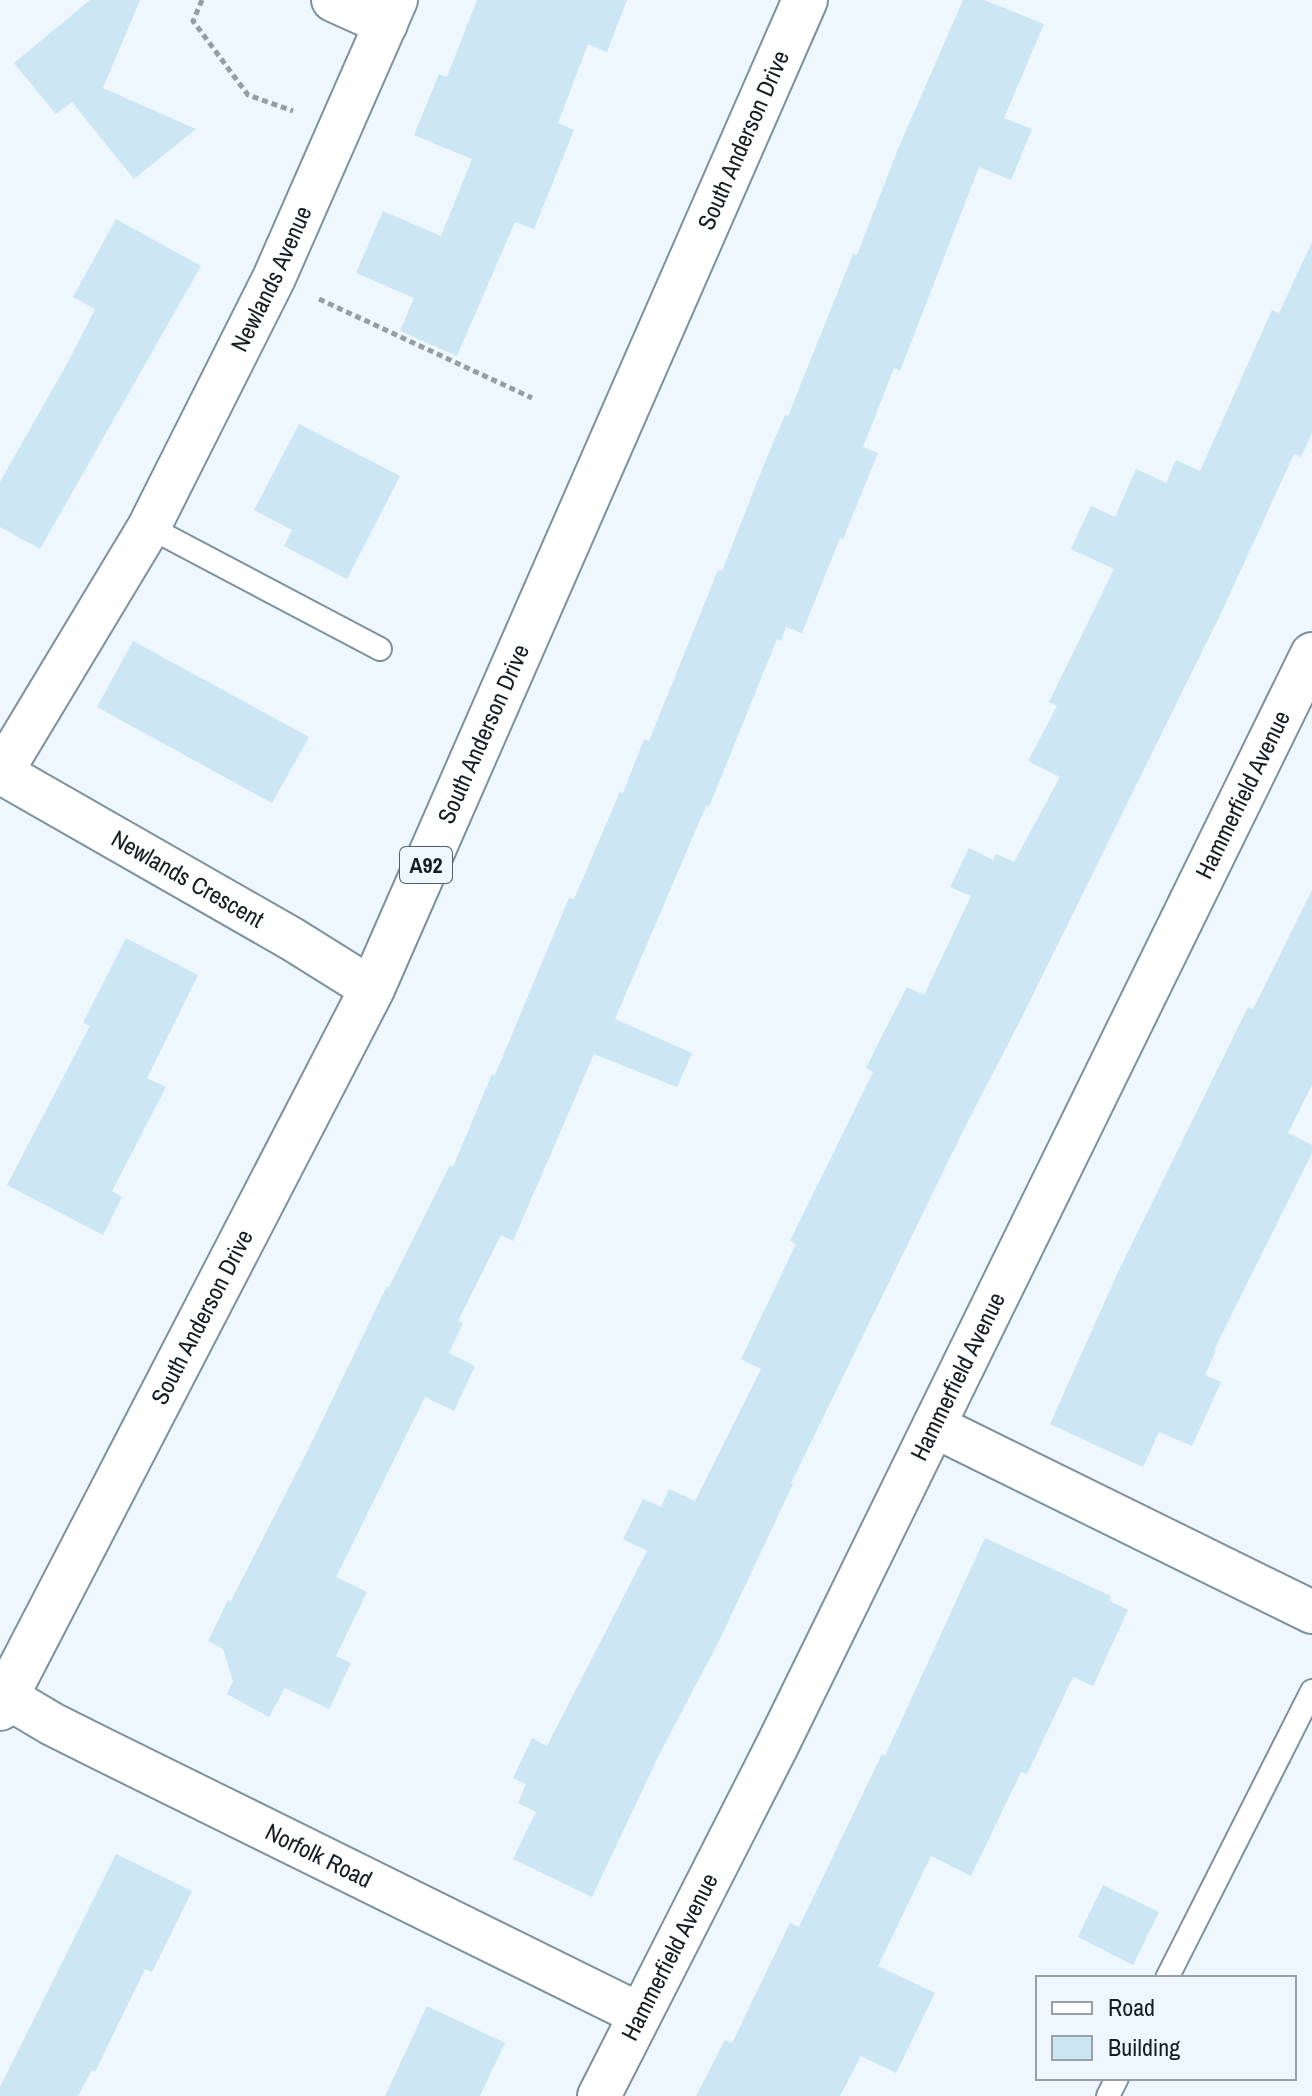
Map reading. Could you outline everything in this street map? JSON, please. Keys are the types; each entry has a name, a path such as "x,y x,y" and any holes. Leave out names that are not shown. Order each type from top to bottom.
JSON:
{"main road":[{"name":"South Anderson Drive","path":"2,1699 372,989 805,0"}],"street":[{"name":"Newlands Avenue","path":"0,772 149,527 274,278 391,12 333,0"},
{"name":"Hammerfield Avenue","path":"599,2096 777,1746 1312,654"},
{"name":"Newlands Crescent","path":"0,772 292,939 372,989"},
{"path":"934,1426 1312,1612"},
{"name":"Norfolk Road","path":"2,1699 639,2014"}],"lane":[{"path":"149,527 380,649"},
{"path":"1168,1976 1312,1691"}],"path":[{"path":"202,0 193,21 248,95 340,127"},
{"path":"274,278 532,398"}],"building":[{"path":"90,0 140,0 103,88 196,129 134,179 72,102 56,114 14,63"},
{"path":"477,0 627,0 607,52 588,44 558,123 574,130 534,229 515,222 457,356 400,331 414,298 356,273 383,211 441,236 472,159 414,135 439,74 447,77"},
{"path":"963,0 984,0 1044,24 1004,118 1032,129 1011,180 979,167 900,371 894,368 863,447 878,453 843,539 840,538 802,633 786,627 781,641 777,639 709,807 706,806 615,1019 692,1053 677,1087 594,1054 513,1241 501,1235 458,1321 463,1323 449,1353 475,1366 454,1411 425,1397 336,1577 367,1592 336,1656 351,1663 329,1709 285,1688 269,1717 227,1694 233,1681 223,1649 208,1641 308,1450 387,1286 450,1165 453,1167 569,898 574,899 620,792 623,793 644,739 649,741 718,570 722,571 765,462 785,415 788,416 853,254 857,255 898,149"},
{"path":"116,219 201,266 40,549 0,527 0,482 95,309 73,297"},
{"path":"1312,242 1312,433 1301,457 1294,454 1222,611 964,1129 791,1483 720,1639 660,1753 592,1897 513,1859 536,1812 518,1803 526,1784 513,1778 532,1738 547,1746 647,1551 623,1539 643,1499 661,1507 669,1489 695,1501 761,1369 741,1359 796,1244 790,1241 873,1072 866,1068 907,987 924,995 971,896 950,887 969,848 993,860 996,854 1014,862 1060,777 1028,761 1057,706 1049,702 1114,569 1071,549 1091,506 1115,517 1136,469 1166,483 1176,460 1200,471 1272,310 1279,313"},
{"path":"299,424 400,476 347,579 284,546 292,530 254,510"},
{"path":"133,641 309,737 272,803 97,707"},
{"path":"1312,890 1312,1085 1288,1133 1312,1145 1312,1153 1214,1350 1205,1375 1221,1382 1192,1446 1159,1432 1143,1467 1050,1424 1119,1270 1248,1007 1253,1009"},
{"path":"126,938 198,975 147,1078 166,1087 112,1191 122,1197 103,1235 7,1185 90,1026 83,1023"},
{"path":"985,1538 1111,1596 1109,1601 1128,1610 1093,1686 1073,1677 1027,1774 1021,1772 971,1876 931,1856 878,1966 935,1993 896,2073 861,2056 840,2096 696,2096 725,2040 732,2043 790,1923 799,1927 882,1754 885,1756"},
{"path":"116,1854 192,1891 152,1972 145,1969 95,2072 92,2070 78,2096 0,2096 0,2087"},
{"path":"1103,1885 1159,1912 1133,1965 1078,1937"},
{"path":"427,2006 505,2043 480,2096 385,2096"}]}
